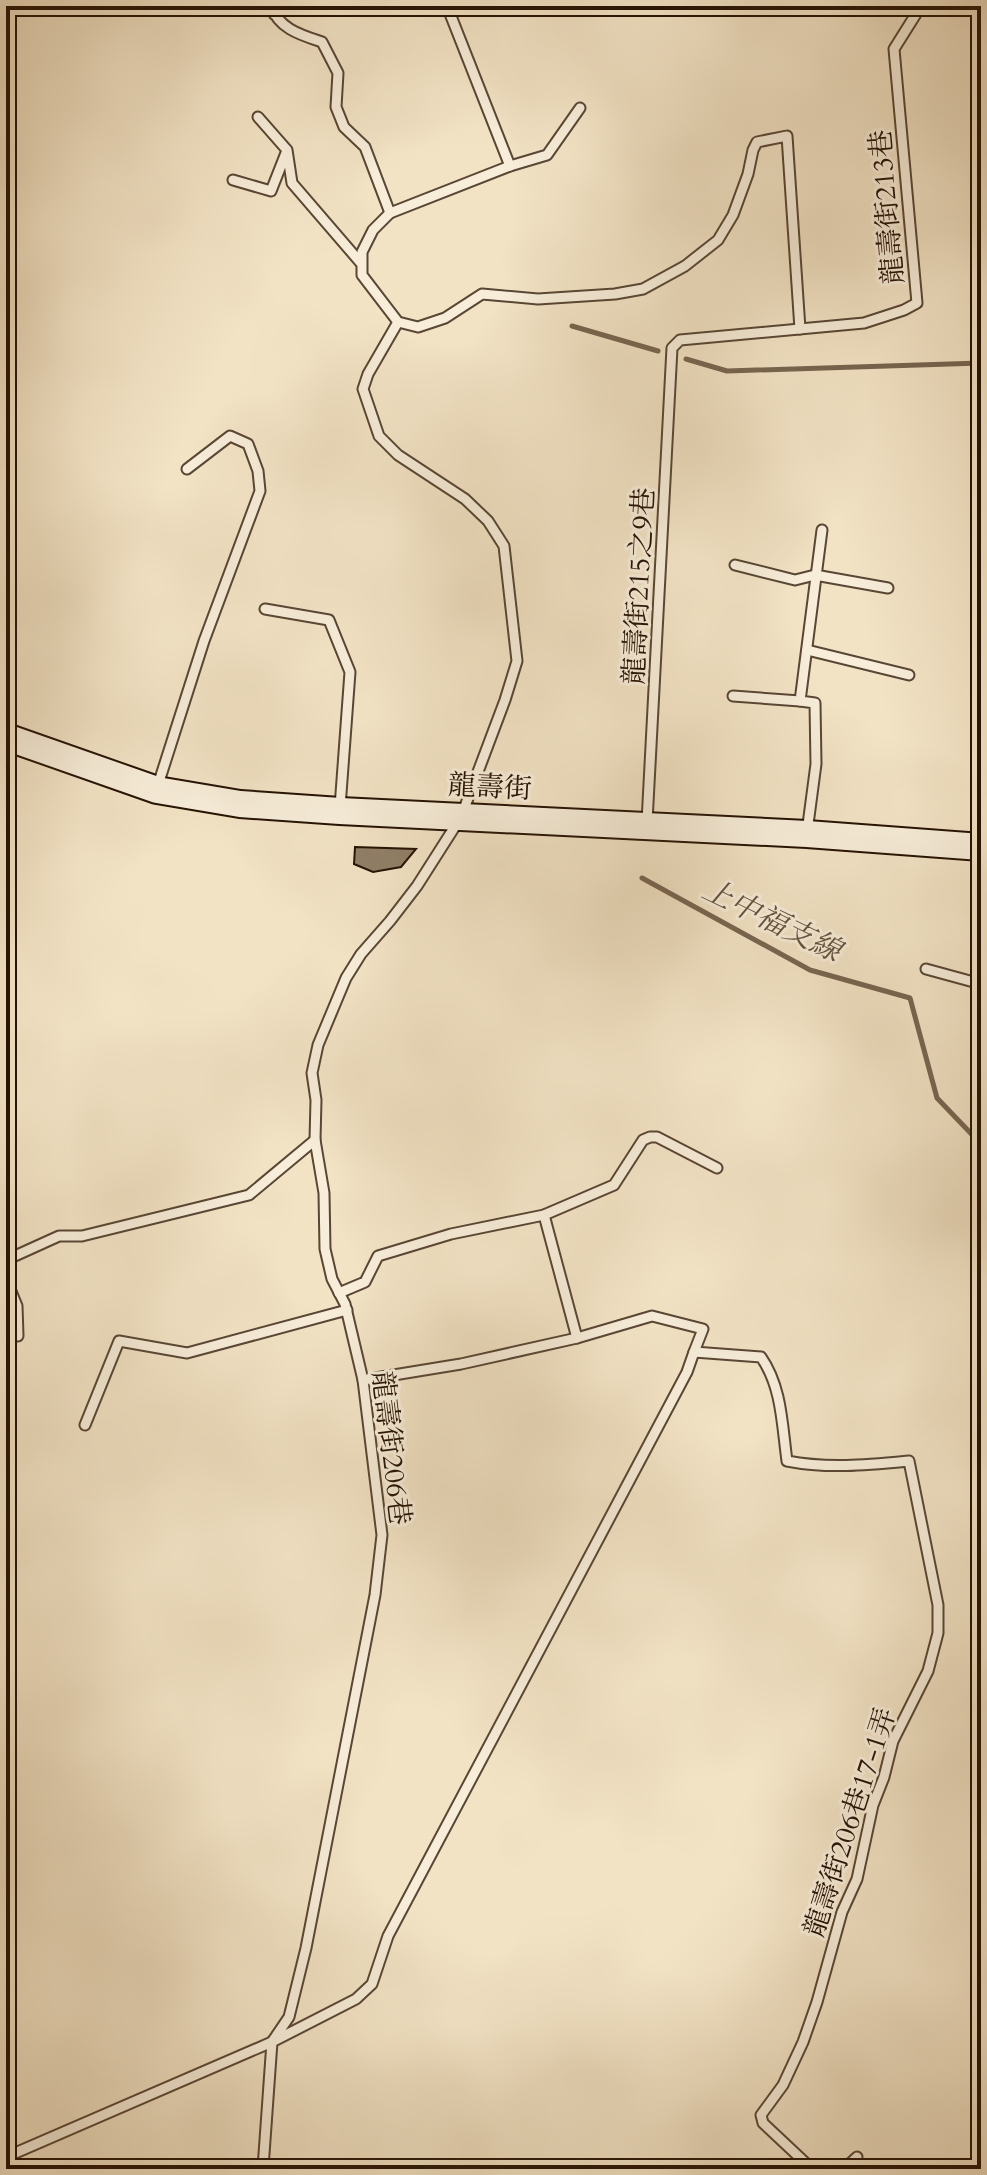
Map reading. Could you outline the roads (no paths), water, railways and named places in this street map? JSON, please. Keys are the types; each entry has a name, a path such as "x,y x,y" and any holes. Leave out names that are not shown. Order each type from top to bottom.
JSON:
{"street":[{"name":"龍壽街","path":"6,737 157,790 240,804 807,834 981,847"}],"lane":[{"path":"272,10 294,6"},
{"path":"447,6 510,166"},
{"name":"龍壽街213巷","path":"672,348 680,340 864,323 917,303 894,49 921,6"},
{"path":"272,10 291,32 322,42 338,73 336,107 344,127 365,147 390,213"},
{"path":"580,108 547,155 510,166 390,213 373,230 362,252 362,275 398,322 418,327 445,318 482,294 538,299 643,289 685,266 718,240 733,215 757,142 787,136 800,329"},
{"path":"258,117 287,150 292,183 360,262"},
{"path":"233,180 271,191 287,150"},
{"path":"398,322 363,389 379,436 398,455 465,499 488,521 504,546 512,603 517,661 461,817"},
{"name":"龍壽街215之9巷","path":"647,826 672,348"},
{"path":"157,790 204,641 260,491 258,471 248,444 230,436 187,469"},
{"path":"800,701 822,530"},
{"path":"735,565 795,580 815,575 888,588"},
{"path":"265,609 329,620 350,672 340,811"},
{"path":"807,650 909,675"},
{"path":"733,696 815,703 816,764 807,834"},
{"name":"龍壽街206巷","path":"263,2168 272,2042 289,2017 306,1948 375,1595 382,1535 363,1380 347,1310 332,1279 325,1249 324,1193 315,1140 316,1100 312,1073 318,1045 346,978 361,954 417,886 461,817"},
{"path":"926,969 981,984"},
{"path":"339,1293 365,1282 378,1256 451,1234 544,1215 614,1185 631,1156 643,1140 650,1137 657,1137 717,1168"},
{"path":"6,1260 59,1236 82,1236 249,1195 315,1140"},
{"path":"544,1215 577,1338"},
{"path":"6,1279 17,1306 18,1336"},
{"path":"85,1425 119,1341 187,1353 347,1310"},
{"path":"6,2157 272,2042 356,1999 372,1984 388,1936 687,1372 703,1329 652,1316 577,1338 461,1364 363,1380"},
{"name":"龍壽街206巷17-1弄","path":"694,1352 761,1357 770,1369 779,1396 787,1461 839,1466 909,1461 938,1605 938,1633 928,1671 893,1741 873,1805 857,1879 842,1912 817,2002 783,2085 761,2115 763,2123 812,2169"},
{"path":"844,2169 857,2157"}],"waterway":[{"path":"572,326 658,351"},
{"path":"686,359 727,371 981,363"},
{"name":"上中福支線","path":"642,878 810,970 910,998 937,1098 981,1144"}]}
